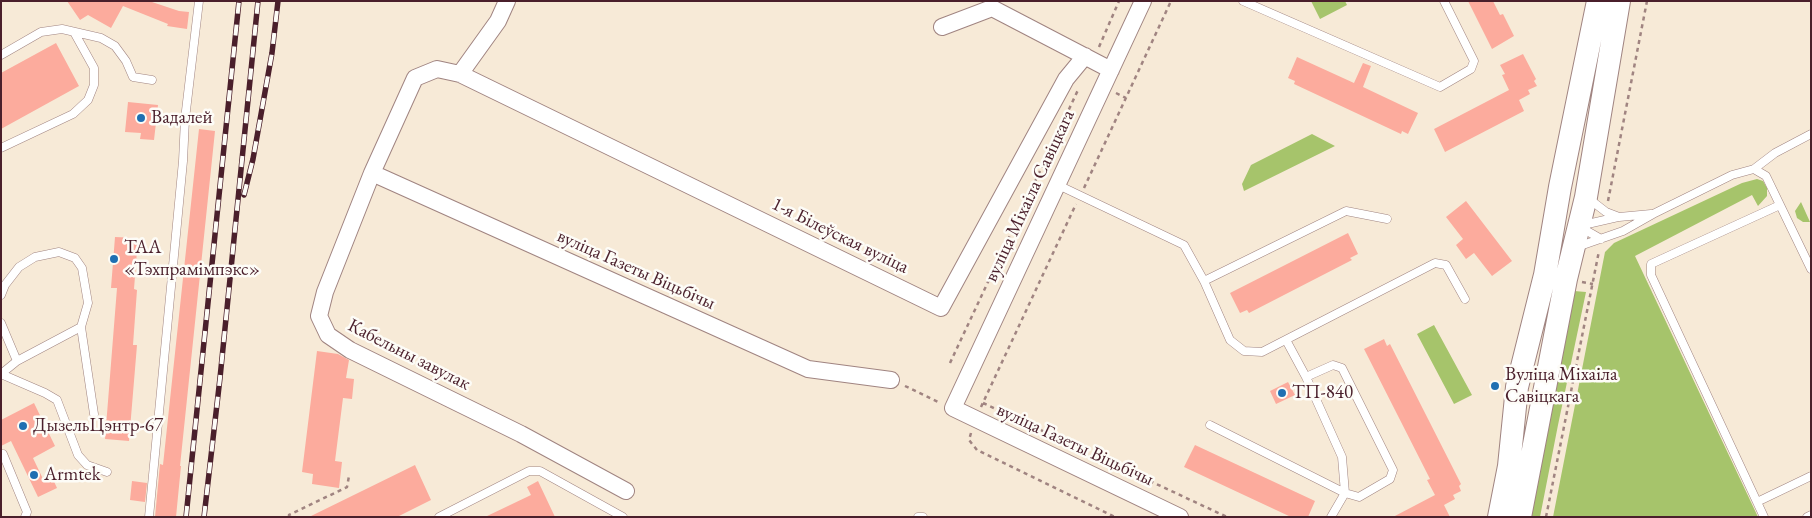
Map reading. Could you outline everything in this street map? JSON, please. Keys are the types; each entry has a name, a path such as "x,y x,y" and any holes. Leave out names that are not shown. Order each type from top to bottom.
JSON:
{"main road":[{"path":"1499,517 1509,466 1517,387 1544,275 1598,1"},
{"path":"1520,517 1564,284 1586,197 1619,1"},
{"path":"1554,223 1579,226"}],"street":[{"path":"460,74 498,21 507,1"},
{"name":"вуліца Міхаіла Савіцкага","path":"953,408 1144,1"},
{"path":"942,27 992,8 1111,70"},
{"name":"1-я Білеўская вуліца","path":"460,74 941,308 1066,79 1089,58"},
{"name":"Кабельны завулак","path":"460,74 437,69 415,78 372,172 325,292 318,316 328,335 350,350 521,434 626,490"},
{"name":"вуліца Газеты Віцьбічы","path":"372,172 808,369 891,380"},
{"name":"вуліца Газеты Віцьбічы","path":"953,408 1180,517"}],"lane":[{"path":"149,517 182,171 185,119 199,1"},
{"path":"1243,1 1440,87 1471,69 1474,61 1444,1"},
{"path":"1,55 41,32 62,30 101,38 115,46 126,61 133,77 152,80"},
{"path":"1,148 73,114 88,100 94,86 94,68 74,32"},
{"path":"1573,249 1623,231 1652,214 1732,175 1754,169 1775,153 1811,134"},
{"path":"1754,169 1766,176 1811,269"},
{"path":"1058,185 1184,245 1204,281 1230,340 1244,351 1262,352 1435,263 1446,265 1465,299"},
{"path":"1586,197 1606,212 1619,217"},
{"path":"1764,517 1651,275 1652,264 1780,205"},
{"path":"1204,281 1346,211 1387,219"},
{"path":"1579,226 1619,217 1652,214"},
{"path":"1579,226 1601,239"},
{"path":"1,295 5,285 20,267 35,257 59,252 76,258 82,268 88,303 81,326 94,414"},
{"path":"1,323 17,361"},
{"path":"81,326 17,361 1,374 57,400 78,455 87,465 107,472"},
{"path":"1286,340 1306,377 1342,457 1345,493 1331,517"},
{"path":"1210,425 1345,493 1359,497 1390,479 1393,470 1342,368 1333,365 1306,377"},
{"path":"3,454 27,512 25,517"},
{"path":"439,517 528,470 540,471 623,517"},
{"path":"1757,502 1811,476"},
{"path":"1807,517 1811,515"},
{"path":"918,517 923,517"}],"path":[{"path":"1089,58 1119,1"},
{"path":"1115,517 977,450 969,440 983,403 1171,1"},
{"path":"1606,212 1647,1"},
{"path":"950,363 1081,85"},
{"path":"1546,517 1601,239"},
{"path":"891,380 953,408"},
{"path":"983,403 1227,517"},
{"path":"289,517 347,487 349,476"}],"green space":[{"path":"1311,1 1345,1 1347,5 1320,19"},
{"path":"1312,134 1335,146 1244,191 1242,184 1251,165"},
{"path":"1757,179 1763,181 1767,188 1767,196 1758,206 1752,195 1635,256 1758,517 1553,517 1605,252 1614,243 1742,183"},
{"path":"1801,202 1810,222 1803,222 1797,218 1795,211"},
{"path":"1574,291 1586,292 1540,517 1526,517"},
{"path":"1434,325 1472,395 1454,404 1417,334"}],"building":[{"path":"67,1 149,1 179,11 189,12 187,29 167,26 168,24 123,6 111,28 88,15 80,20"},
{"path":"1468,1 1493,1 1500,15 1503,14 1514,36 1492,49"},
{"path":"56,43 79,86 1,129 1,73"},
{"path":"1523,54 1536,79 1534,81 1537,86 1528,90 1530,94 1519,100 1524,111 1445,152 1434,129 1509,90 1502,75 1505,74 1500,65"},
{"path":"1297,57 1354,83 1363,63 1371,66 1363,87 1418,113 1408,134 1402,131 1401,134 1294,84 1295,81 1288,78"},
{"name":"Вадалей","path":"128,102 158,105 154,140 140,139 141,133 125,132"},
{"path":"199,129 215,131 176,517 155,517 160,464 163,465"},
{"path":"1466,201 1512,261 1492,276 1474,253 1466,259 1456,245 1463,239 1446,217"},
{"path":"1348,233 1358,254 1350,258 1352,260 1249,313 1247,310 1240,313 1230,293"},
{"path":"115,237 138,238 134,289 137,290 133,345 137,345 129,441 105,439 117,288 111,288"},
{"path":"1384,339 1387,346 1390,344 1461,484 1459,486 1461,491 1453,495 1455,499 1444,505 1450,517 1393,517 1435,495 1427,480 1430,479 1364,349"},
{"path":"317,351 338,354 349,360 346,378 354,379 352,399 343,398 335,461 342,462 339,488 312,484 313,474 302,472"},
{"name":"ТП-840","path":"1288,382 1295,395 1276,404 1270,391"},
{"path":"34,403 55,446 33,458 43,479 51,475 57,488 38,497 11,441 1,446 1,420"},
{"path":"1195,445 1315,501 1308,517 1291,517 1184,467"},
{"path":"415,465 431,500 397,517 309,517"},
{"path":"132,481 147,483 145,502 130,500"},
{"path":"538,481 555,517 485,517 531,495 527,487"}],"railway":[{"path":"186,517 239,1"},
{"path":"204,517 258,1"},
{"path":"244,195 253,159 272,53 278,1"}],"place":[{"name":"Вадалей","path":"141,118"},
{"name":"ТАА «Тэхпрамімпэкс»","path":"114,259"},
{"name":"Вуліца Міхаіла Савіцкага","path":"1495,386"},
{"name":"ТП-840","path":"1282,393"},
{"name":"ДызельЦэнтр-67","path":"23,426"},
{"name":"Armtek","path":"34,475"}]}
